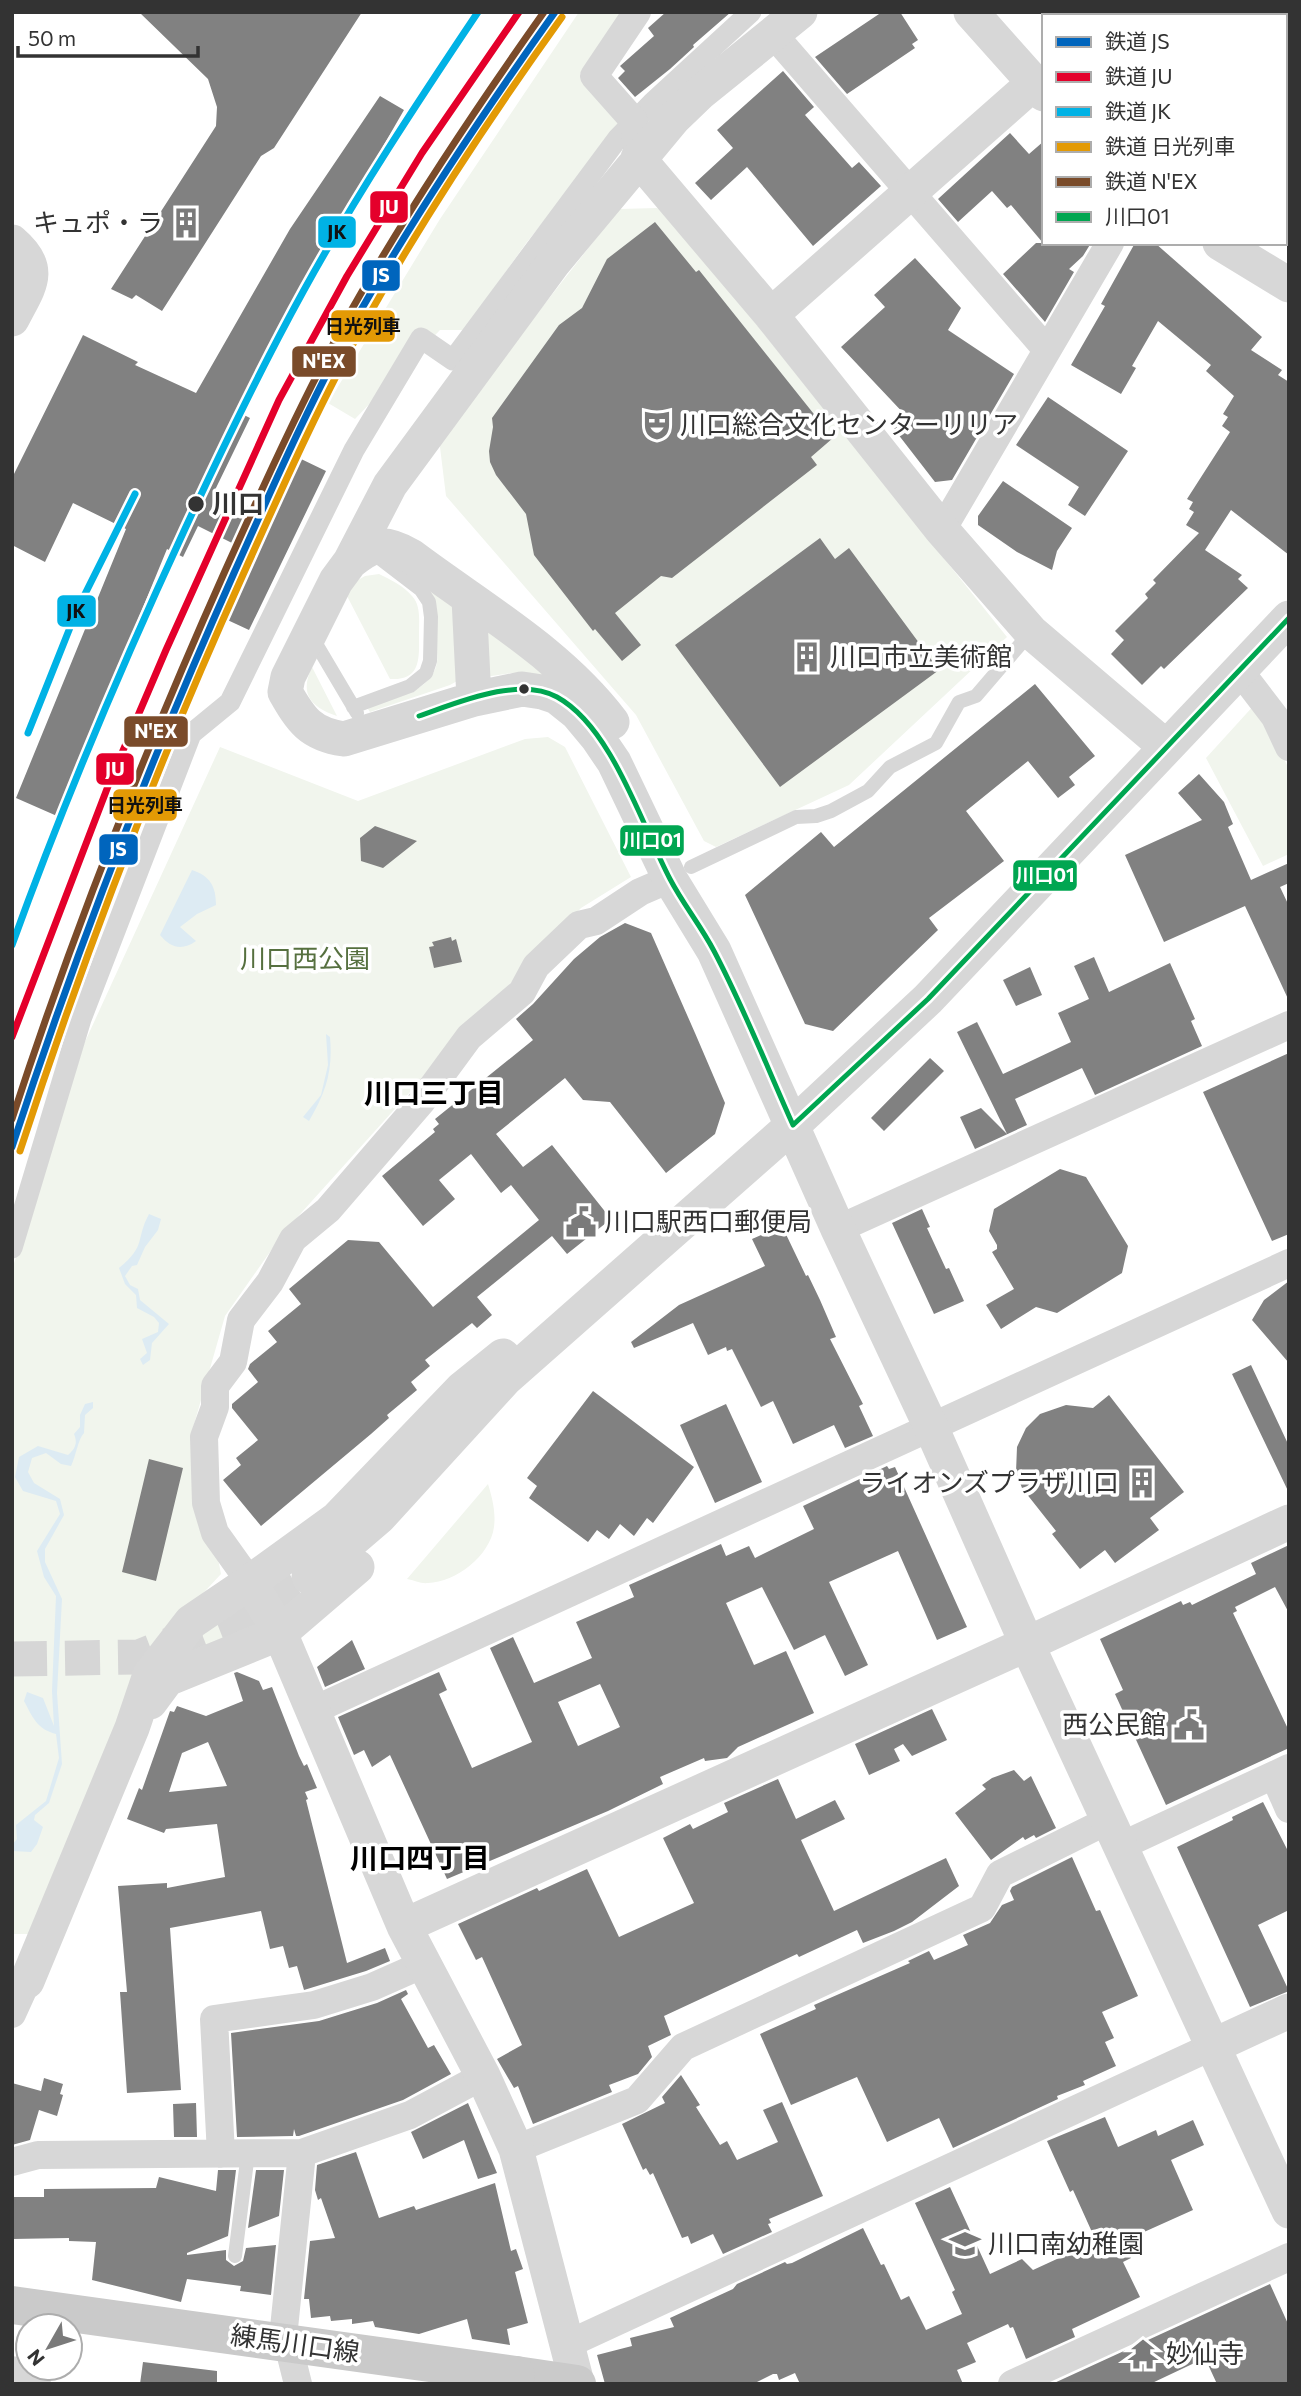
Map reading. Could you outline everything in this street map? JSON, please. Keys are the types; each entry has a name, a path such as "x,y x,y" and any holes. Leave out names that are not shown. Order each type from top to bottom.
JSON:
{"main road":[{"name":"練馬川口線","path":"12,2305 577,2383"}],"street":[{"path":"638,12 594,76 634,121 638,158 771,315 942,530 1031,632 1166,747"},
{"path":"771,315 910,192 1039,88 971,12"},
{"path":"12,1248 81,1018 191,734 230,702 354,450 421,338 453,360 618,138 634,121 775,19"},
{"path":"371,553 390,485 554,262 638,158 775,19"},
{"path":"775,19 910,192 1047,350"},
{"path":"12,242 25,253 33,273 12,319"},
{"path":"942,530 1109,245"},
{"path":"1223,245 1289,285"},
{"path":"438,422 407,483 400,513 371,553 336,581 285,692 306,724 324,736 344,739 360,720 522,689 557,697 577,713 597,737 680,873"},
{"path":"371,553 469,599 552,659 597,702 615,726 631,755 714,951 838,1229 1289,2211"},
{"path":"469,599 474,699"},
{"path":"309,1577 379,1517 506,1377 793,1125 928,999 1289,618"},
{"path":"1239,670 1275,717 1289,747"},
{"path":"577,2383 516,2148 483,2076 404,1927 280,1633 215,1533 206,1503 204,1437 215,1407 215,1386 233,1362 241,1320 270,1282 293,1239 328,1210 422,1101 469,1037 522,992 536,966 579,925 596,921 640,892 680,873"},
{"path":"838,1229 1289,1025"},
{"path":"12,2014 132,1728 150,1675 191,1622 250,1583 337,1519 462,1389 621,1258 668,1235"},
{"path":"132,1728 167,1679 280,1633 398,1532 525,1392 620,1310 668,1235"},
{"path":"314,1710 1289,1263"},
{"path":"404,1927 1289,1522"},
{"path":"516,2148 637,2100 683,2047 982,1908 1000,1874 1281,1772 1289,1809"},
{"path":"234,2154 214,2019 314,2005 372,1987 424,1964"},
{"path":"566,2345 1289,2011"},
{"path":"12,2162 38,2155 302,2153 410,2115 483,2076"},
{"path":"298,2384 284,2329 302,2153"},
{"path":"1012,2384 1289,2257"},
{"path":"12,2370 37,2384"}],"lane":[{"path":"310,634 360,720 420,680 426,673 430,661 429,602 421,590 371,553"},
{"path":"680,873 796,817 816,816 831,811 868,791 890,767 936,743 959,702 976,696 1031,632"},
{"path":"234,2154 235,2256"}],"green space":[{"path":"579,12 622,12 580,74 622,124 527,242 464,330 440,330 355,419 328,403 440,219"},
{"path":"657,208 668,214 1007,637 849,785 716,847 704,841 636,715 446,496 439,439 619,209"},
{"path":"379,574 405,589 418,608 418,659 413,672 400,679 390,679 347,596 351,584 365,576"},
{"path":"425,584 455,602 459,680 370,712 368,709 371,705 420,687 433,673 437,663 435,612"},
{"path":"477,616 569,683 511,673 485,677"},
{"path":"312,667 337,716 314,704 310,698 307,685"},
{"path":"1256,703 1289,769 1289,854 1263,866 1206,758"},
{"name":"川口西公園","path":"548,737 565,747 631,877 581,908 438,1061 284,1232 225,1316 193,1428 221,1574 156,1644 29,1934 12,1934 12,1270 73,1068 220,747 358,801 525,739"},
{"path":"488,1484 494,1510 494,1527 486,1548 479,1557 450,1578 425,1583 407,1579"},
{"path":"218,1615 232,1642 174,1666"}],"shaded area":[{"path":"192,870 211,883 216,905 197,914 180,927 196,941 177,947 160,935"},
{"path":"326,1034 330,1037 331,1049 329,1071 324,1091 309,1121 303,1117 321,1095 328,1065"},
{"path":"149,1214 161,1219 158,1230 145,1247 137,1265 132,1266 125,1276 130,1285 138,1289 140,1300 169,1324 152,1343 150,1360 143,1365 140,1359 147,1353 142,1339 158,1332 159,1323 154,1317 137,1308 136,1295 125,1284 119,1268 134,1254"},
{"path":"93,1402 93,1408 85,1415 84,1433 71,1466 61,1464 46,1453 32,1458 28,1472 34,1483 60,1499 64,1515 45,1549 45,1562 62,1599 57,1693 62,1764 49,1803 35,1815 34,1820 43,1827 37,1844 31,1852 12,1851 12,1845 17,1839 16,1825 46,1801 59,1758 56,1734 40,1726 24,1701 27,1692 43,1698 54,1726 52,1691 56,1596 44,1577 37,1551 60,1514 56,1501 23,1491 15,1477 19,1457 38,1446 68,1455 76,1443 74,1434 80,1427 80,1415 85,1404"}],"building":[{"name":"キュポ・ラ","path":"139,12 362,12 274,148 261,156 162,311 136,295 132,299 111,289 216,126 217,107 208,79"},
{"path":"666,12 731,12 670,69 635,97 618,78 625,71 620,66 654,36 648,28"},
{"path":"882,12 900,12 918,40 912,44 915,48 847,94 815,57"},
{"path":"783,71 814,107 805,115 852,168 859,162 881,186 813,246 747,167 711,200 695,183 733,148 717,130"},
{"path":"380,96 404,110 322,252 236,411 250,418 215,490 270,517 299,458 326,471 249,630 221,617 254,554 198,526 183,557 167,549 57,816 16,798 126,529 73,503 45,562 12,545 12,478 83,335 138,362 135,365 196,393 290,229"},
{"path":"1010,133 1029,154 1042,143 1042,242 1011,205 1007,208 992,191 958,222 938,199"},
{"name":"川口総合文化センターリリア","path":"655,222 696,272 699,270 833,438 811,457 817,465 672,578 661,576 615,613 641,645 622,661 595,629 593,631 534,555 526,514 496,475 490,462 489,451 492,418 559,325 582,308 607,259"},
{"path":"1036,243 1090,245 1069,269 1074,272 1045,322 1003,274"},
{"path":"1134,245 1157,245 1262,337 1251,350 1282,370 1278,375 1289,382 1289,555 1231,510 1205,550 1242,575 1238,579 1248,588 1164,669 1161,666 1142,685 1111,654 1124,640 1115,631 1148,598 1145,594 1156,583 1153,580 1199,533 1186,525 1194,512 1189,509 1193,502 1187,499 1230,432 1222,426 1228,417 1223,414 1234,396 1206,371 1211,365 1158,321 1132,366 1136,368 1121,394 1071,365 1105,306 1101,304"},
{"path":"915,258 961,308 948,330 1014,374 952,480 935,482 894,429 908,418 841,347 885,307 874,295"},
{"path":"1048,397 1128,451 1085,516 1068,505 1079,487 1016,445"},
{"path":"1003,481 1072,528 1057,551 1052,570 1017,552 978,525 978,516"},
{"name":"川口市立美術館","path":"820,538 835,559 849,548 939,670 780,787 675,645"},
{"path":"1035,684 1095,756 1069,777 1075,785 1058,798 1028,761 966,811 1004,861 929,918 938,930 833,1031 805,1024 745,895 821,832 834,847"},
{"path":"1199,774 1224,802 1233,824 1228,827 1251,880 1289,863 1289,883 1280,887 1289,906 1289,1001 1245,906 1164,942 1125,855 1202,820 1178,793"},
{"path":"375,826 417,841 383,868 361,861 360,838"},
{"path":"625,923 651,933 725,1103 715,1134 666,1173 610,1102 583,1100 565,1078 496,1134 523,1167 552,1145 611,1219 567,1254 552,1236 477,1297 492,1315 477,1328 472,1323 425,1360 430,1366 411,1382 417,1390 387,1415 389,1418 371,1434 261,1526 223,1480 241,1465 236,1458 258,1440 232,1408 232,1404 258,1382 248,1369 250,1364 277,1342 268,1331 301,1304 289,1289 348,1240 379,1242 433,1307 539,1220 511,1185 501,1193 471,1154 439,1180 455,1199 423,1226 382,1176 435,1132 433,1129 439,1124 435,1119 533,1040 516,1019 574,959 600,937"},
{"path":"451,937 452,941 456,939 462,962 434,968 429,947 434,946 432,942"},
{"path":"1094,957 1109,992 1170,963 1195,1019 1191,1021 1202,1046 1095,1095 1082,1068 1015,1099 1027,1125 975,1149 960,1117 981,1108 1007,1134 957,1032 977,1022 1003,1074 1071,1042 1058,1013 1089,999 1074,966"},
{"path":"1030,967 1042,995 1016,1006 1003,980"},
{"path":"1289,1053 1289,1234 1272,1241 1203,1092"},
{"path":"930,1058 944,1071 884,1131 871,1118"},
{"path":"1060,1169 1086,1177 1128,1246 1122,1273 1057,1313 1036,1307 1001,1329 986,1305 1014,1289 992,1252 997,1249 989,1231 994,1209"},
{"path":"922,1209 930,1227 927,1228 964,1301 934,1314 892,1223"},
{"path":"782,1226 820,1300 836,1337 830,1339 863,1404 859,1406 873,1436 845,1448 834,1425 793,1444 773,1401 761,1407 732,1349 727,1351 726,1347 708,1355 693,1323 634,1348 631,1342 679,1305 765,1266 752,1239"},
{"path":"1289,1281 1289,1363 1252,1320 1264,1300"},
{"path":"1251,1365 1289,1446 1289,1493 1232,1374"},
{"path":"593,1391 694,1467 653,1523 647,1518 634,1536 620,1524 609,1539 597,1530 588,1542 529,1498 537,1486 527,1478"},
{"name":"ライオンズプラザ川口","path":"1109,1395 1184,1492 1150,1518 1159,1530 1115,1563 1105,1550 1080,1569 1052,1534 1056,1531 1022,1488 1016,1472 1017,1447 1026,1428 1040,1414 1066,1405 1093,1408"},
{"path":"726,1404 762,1482 715,1503 680,1425"},
{"path":"149,1459 183,1468 156,1581 122,1572"},
{"path":"887,1466 889,1469 895,1467 967,1627 937,1640 898,1551 829,1582 868,1665 845,1676 825,1635 794,1650 762,1587 726,1603 754,1665 786,1651 814,1713 738,1747 727,1758 705,1761 704,1758 660,1777 663,1784 608,1811 447,1879 390,1755 372,1767 364,1750 354,1755 338,1717 439,1672 447,1690 439,1694 472,1768 532,1742 490,1648 513,1637 534,1683 592,1658 576,1622 634,1597 629,1585 721,1544 726,1556 749,1546 755,1558 814,1529 803,1506","holes":["600,1684 620,1727 578,1746 558,1702"]},
{"path":"1289,1545 1289,1613 1275,1587 1235,1607 1237,1611 1233,1613 1289,1731 1289,1748 1166,1805 1115,1694 1123,1690 1100,1639 1181,1601 1183,1605 1190,1602 1192,1605 1256,1574 1251,1563"},
{"path":"352,1640 365,1669 325,1687 317,1667"},
{"path":"234,1673 259,1681 263,1690 272,1687 299,1756 304,1766 307,1764 317,1788 305,1792 308,1799 306,1800 347,1963 385,1948 390,1961 304,1990 297,1966 289,1968 283,1946 270,1949 261,1911 170,1928 181,2090 127,2093 120,1992 127,1992 118,1886 167,1883 167,1888 225,1877 217,1824 166,1829 164,1833 127,1819 139,1788 142,1790 170,1711 174,1712 177,1706 206,1716 243,1701","holes":["208,1742 227,1786 169,1792 182,1753"]},
{"path":"932,1709 947,1740 912,1756 903,1744 894,1749 900,1761 869,1775 855,1744"},
{"path":"1014,1770 1024,1781 1031,1776 1056,1828 1036,1838 1034,1835 1025,1840 1023,1837 991,1860 955,1813 986,1789 982,1785"},
{"path":"778,1779 796,1819 835,1800 845,1819 801,1840 834,1911 946,1858 959,1886 912,1922 894,1931 863,1943 857,1930 799,1957 797,1954 664,2016 671,2035 648,2046 652,2057 638,2074 609,2085 612,2092 533,2124 518,2086 514,2088 497,2059 522,2045 482,1957 476,1960 458,1924 537,1888 539,1891 587,1869 619,1937 694,1903 663,1838 690,1824 693,1829 728,1812 724,1803"},
{"path":"1263,1802 1289,1853 1289,1910 1258,1925 1289,1991 1250,2007 1177,1847"},
{"path":"1072,1857 1096,1911 1100,1910 1138,1996 1102,2012 1114,2038 1105,2042 1116,2066 1083,2081 1085,2085 1057,2096 1058,2099 953,2148 939,2118 887,2142 857,2077 791,2105 760,2034 816,2009 814,2005 910,1963 908,1961 929,1951 934,1960 968,1945 963,1935 990,1923 1002,1905 1014,1900 1010,1891 1012,1887"},
{"path":"406,1990 408,1994 401,1999 428,2048 434,2045 451,2074 403,2100 299,2136 296,2136 294,2129 293,2136 237,2137 231,2033 319,2021 377,2003"},
{"path":"681,2075 700,2105 696,2107 720,2145 727,2141 737,2160 778,2142 763,2110 782,2102 823,2196 769,2219 772,2232 723,2254 713,2234 691,2244 688,2236 682,2238 653,2173 650,2175 646,2168 643,2170 622,2124 665,2103 662,2097"},
{"path":"44,2078 63,2084 57,2116 39,2110 30,2140 12,2145 12,2083 41,2091"},
{"path":"196,2103 197,2137 174,2137 173,2104"},
{"path":"468,2103 497,2173 478,2179 464,2140 423,2159 411,2132"},
{"path":"1105,2117 1118,2147 1156,2130 1158,2136 1193,2120 1204,2145 1171,2160 1193,2210 1124,2241 1131,2258 1123,2262 1140,2297 1072,2329 1075,2337 1026,2359 1013,2327 1010,2328 1008,2324 967,2343 976,2362 957,2370 963,2384 800,2384 795,2373 779,2380 777,2374 773,2374 753,2384 605,2384 597,2355 632,2346 630,2338 674,2327 670,2318 733,2289 737,2284 785,2262 792,2263 863,2228 901,2300 909,2296 926,2330 962,2314 952,2292 955,2290 915,2203 950,2187 990,2274 1022,2259 1033,2270 1096,2241 1047,2141"},
{"path":"356,2152 379,2218 414,2206 416,2210 495,2183 511,2251 516,2249 523,2269 515,2272 528,2323 507,2329 510,2345 472,2339 467,2319 419,2334 375,2327 373,2321 352,2324 352,2319 331,2321 330,2316 311,2318 309,2299 304,2299 310,2241 335,2238 321,2198 318,2200 315,2190 317,2165"},
{"path":"218,2170 236,2170 228,2236 187,2255 226,2250 226,2260 234,2266 243,2261 246,2248 276,2245 271,2295 240,2291 241,2286 187,2279 181,2302 92,2280 96,2242 69,2241 69,2238 12,2239 12,2197 44,2197 44,2189 156,2188 159,2177 216,2191"},
{"path":"256,2170 284,2170 279,2216 248,2228"},
{"path":"1270,2284 1289,2326 1289,2384 1217,2384 1205,2358 1150,2384 1052,2384"},
{"path":"143,2362 217,2371 217,2384 140,2384"}],"tunnel":[{"path":"12,1659 139,1657 229,1622 309,1577"}],"rail line":[{"name":"JK","path":"12,945 115,685 242,409 324,254 478,12"},
{"name":"JU","path":"12,1037 110,781 279,400 347,276 422,153 519,12"},
{"name":"N'EX","path":"12,1119 85,911 139,774 195,638 286,438 352,309 420,195 544,12"},
{"name":"JS","path":"12,1147 88,929 144,786 203,644 294,440 343,342 430,196 555,12"},
{"name":"日光列車","path":"20,1151 96,933 151,790 180,718 302,444 351,347 414,238 486,126 562,17"},
{"name":"JK","path":"28,733 77,610 135,494"}],"transit line":[{"name":"川口01","path":"793,1125 928,999 1289,618"},
{"name":"川口01","path":"419,716 488,694 524,689 557,697 576,711 594,731 624,779 670,879 714,951 793,1125"}],"place":[{"name":"キュポ・ラ","path":"186,223"},
{"name":"川口総合文化センターリリア","path":"657,425"},
{"name":"川口","path":"196,504"},
{"name":"川口市立美術館","path":"807,657"},
{"name":"川口駅西口郵便局","path":"581,1222"},
{"name":"ライオンズプラザ川口","path":"1142,1483"},
{"name":"西公民館","path":"1189,1725"},
{"name":"川口南幼稚園","path":"965,2244"},
{"name":"妙仙寺","path":"1143,2354"}],"district":[{"name":"川口三丁目","path":"434,1093"},
{"name":"川口四丁目","path":"420,1858"}]}
